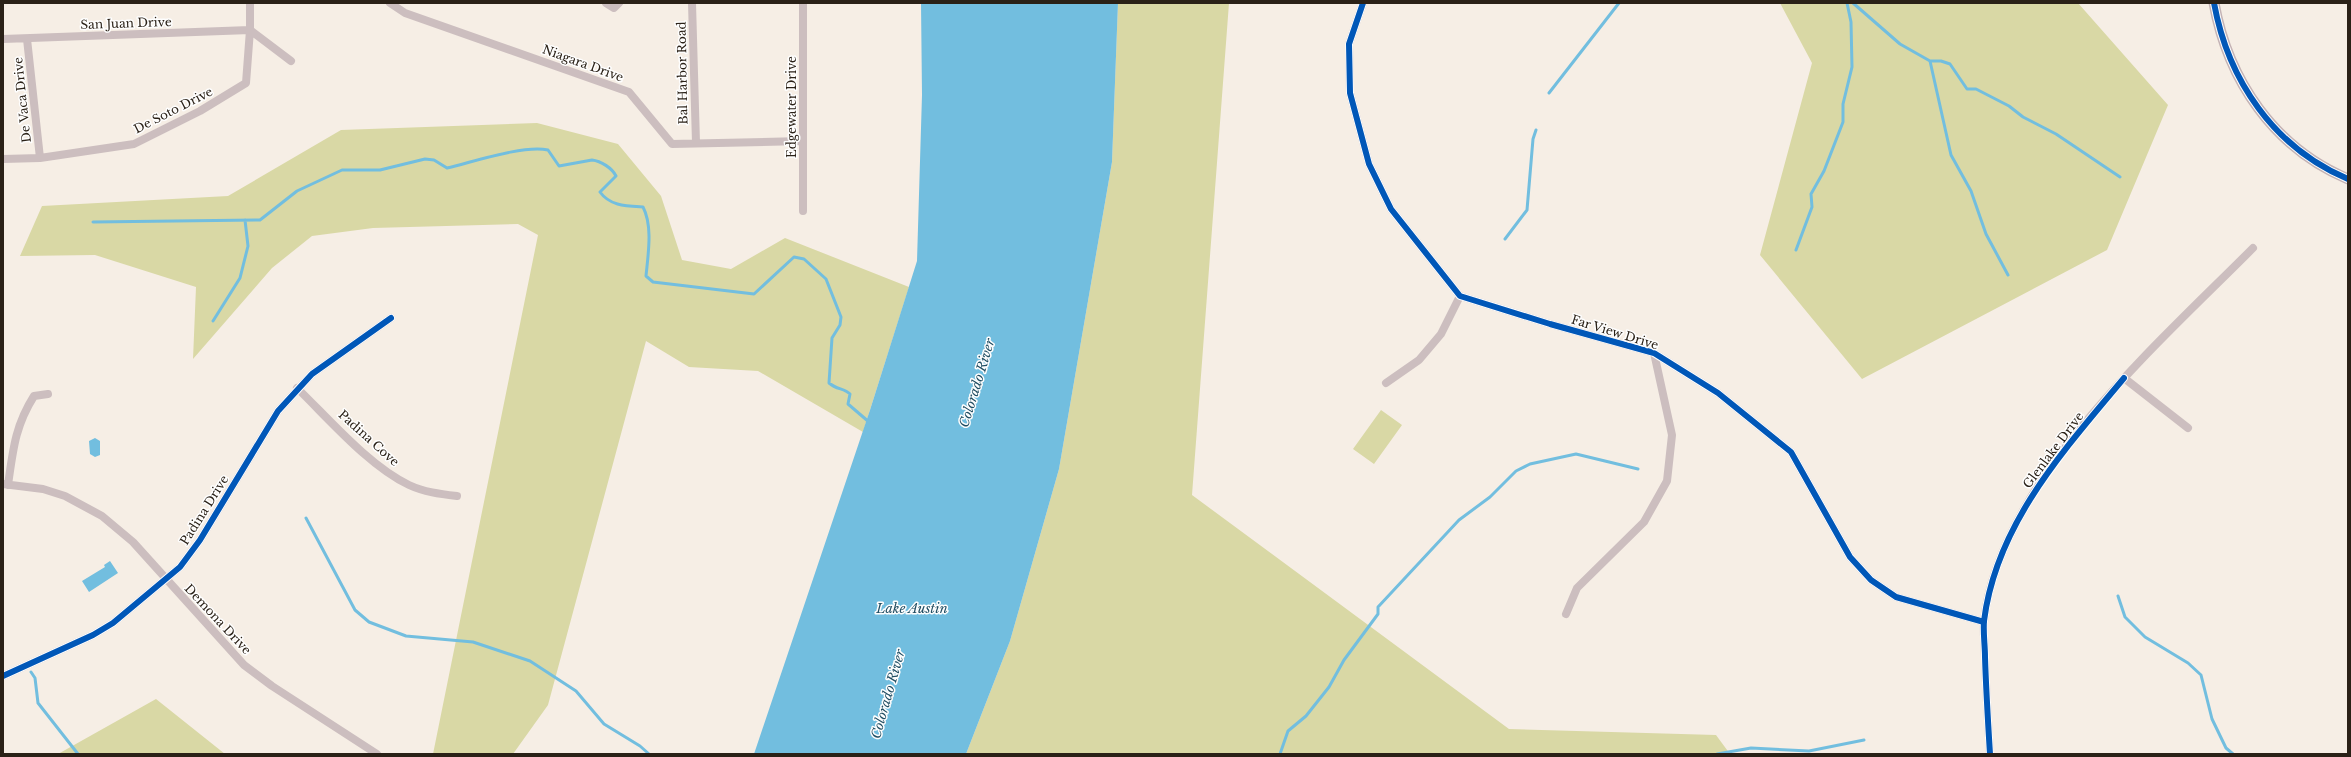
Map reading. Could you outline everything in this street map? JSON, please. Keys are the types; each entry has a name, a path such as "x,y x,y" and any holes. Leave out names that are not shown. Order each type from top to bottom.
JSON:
{"street":[{"name":"De Soto Drive","path":"3,159 40,158 134,144 200,111 246,83 250,30 250,3"},
{"name":"Niagara Drive","path":"390,3 405,13 629,92 672,144 803,141"},
{"path":"606,3 614,8 619,3"},
{"name":"Bal Harbor Road","path":"692,3 696,143"},
{"name":"Edgewater Drive","path":"803,3 803,210"},
{"path":"1363,3 1349,44 1350,93 1369,164 1391,209 1460,296 1441,334 1419,360 1386,383"},
{"path":"2214,3 2219,29 2230,60 2238,77 2259,110 2299,150 2331,171 2348,179"},
{"name":"San Juan Drive","path":"3,39 250,30"},
{"path":"250,30 291,62"},
{"name":"De Vaca Drive","path":"27,39 40,158"},
{"name":"Glenlake Drive","path":"1990,754 1984,622 1991,584 2001,555 2031,497 2059,456 2124,378 2253,248"},
{"name":"Far View Drive","path":"1460,296 1550,324 1654,353 1718,393 1791,452 1850,557 1871,580 1896,597 1984,622"},
{"name":"Padina Drive","path":"3,676 100,631 126,613 166,580 180,567 200,540 278,411 297,388 327,363 369,336 391,318"},
{"path":"1566,614 1577,588 1644,522 1667,481 1672,435 1654,353"},
{"path":"2124,378 2188,428"},
{"name":"Padina Cove","path":"297,388 372,459 393,476 426,492 457,496"},
{"path":"5,484 19,424 34,396 48,394"},
{"name":"Demona Drive","path":"5,484 43,489 65,496 102,516 133,542 244,664 272,686 377,754"}],"green space":[{"path":"1118,3 1229,3 1192,495 1509,729 1716,735 1730,754 966,754 1010,641 1059,469 1112,162"},
{"path":"1780,3 2078,3 2168,105 2107,250 1862,379 1760,255 1812,63"},
{"path":"537,123 618,144 661,196 682,260 731,269 785,238 909,287 863,432 758,371 689,367 646,341 548,705 513,754 433,754 538,235 518,224 373,228 312,236 272,268 193,359 196,287 95,255 20,256 42,206 228,196 341,130"},
{"path":"1381,410 1402,425 1374,464 1353,449"},
{"path":"156,699 225,754 58,754"}],"water":[{"name":"Lake Austin","path":"921,3 1118,3 1112,162 1059,469 1010,641 966,754 754,754 870,410 917,261 922,95"},
{"path":"95,438 100,441 100,455 95,457 90,454 89,441"},
{"path":"110,561 118,573 89,592 82,581 105,567 104,565"}],"waterway":[{"path":"1549,93 1619,3"},
{"path":"1796,250 1812,207 1811,194 1824,171 1843,122 1843,104 1852,67 1851,22 1847,3"},
{"path":"1853,3 1900,44 1930,61 1941,61 1950,64 1967,89 1976,89 2009,106 2023,117 2056,134 2120,177"},
{"path":"1930,61 1951,155 1971,191 1986,234 2008,275"},
{"path":"1505,239 1527,210 1533,139 1536,130"},
{"path":"93,222 260,220 297,191 342,170 380,170 425,159 434,160 447,168 511,152 537,149 548,150 559,166 592,160 602,163 616,176 600,192 604,197 614,203 643,207 649,232 649,250 646,276 653,282 754,294 794,257 804,259 826,279 841,317 840,325 832,338 829,383 850,394 848,404 869,422"},
{"path":"213,321 240,278 248,246 245,220"},
{"path":"1280,754 1288,731 1306,716 1329,687 1344,660 1378,614 1378,607 1459,520 1490,497 1516,471 1530,464 1576,454 1638,469"},
{"path":"306,518 355,610 369,622 406,636 473,642 530,661 576,691 604,724 640,746 649,754"},
{"path":"2118,596 2125,617 2145,637 2188,663 2201,675 2212,719 2226,748 2233,754"},
{"path":"31,672 35,678 38,703 78,754"},
{"path":"1717,754 1751,748 1809,751 1864,740"}],"cycle path":[{"path":"1363,3 1349,44 1350,93 1369,164 1391,209 1460,296 1550,324 1654,353 1718,393 1791,452 1850,557 1871,580 1896,597 1984,622"},
{"path":"2214,3 2230,59 2258,108 2277,130 2298,149 2322,166 2348,179"},
{"path":"3,676 93,635 113,623 180,567 200,540 278,411 312,374 391,318"},
{"path":"1990,754 1984,621 1991,586 2002,552 2018,520 2056,461 2124,378"}],"water label":[{"name":"Colorado River","path":"977,383"},
{"name":"Colorado River","path":"888,694"}]}
